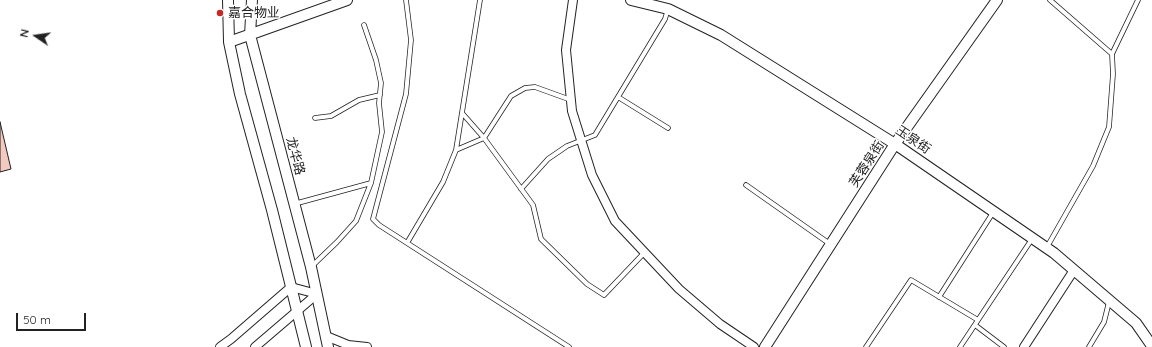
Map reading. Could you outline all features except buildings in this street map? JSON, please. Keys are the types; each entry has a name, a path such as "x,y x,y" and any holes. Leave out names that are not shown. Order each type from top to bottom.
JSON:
{"street":[{"path":"228,0 230,42 240,94 298,310 306,347"},
{"name":"龙华路","path":"252,0 250,35 311,267 328,347"},
{"path":"230,42 347,0"},
{"path":"573,0 566,50 572,111 592,175 615,221 679,290 720,324 754,347"},
{"name":"玉泉街","path":"631,0 668,9 721,35 895,144 1047,248 1136,323 1150,345"},
{"name":"芙蓉泉街","path":"765,347 895,144 997,0"},
{"path":"1024,347 1074,270"},
{"path":"291,287 316,294"},
{"path":"220,347 291,287"},
{"path":"255,347 316,294"},
{"path":"326,336 348,346 366,347"}],"lane":[{"path":"406,0 411,40 406,94 373,219 379,225 569,347"},
{"path":"407,243 443,182 456,150 480,0"},
{"path":"1050,0 1112,54"},
{"path":"1047,248 1093,166 1109,127 1113,74 1112,54 1138,0"},
{"path":"521,189 548,159 567,146 595,135 665,19 668,9"},
{"path":"311,267 356,221 371,183 382,132 380,95 381,83 376,60 364,25"},
{"path":"456,150 484,138 510,96 525,88 535,87 571,100"},
{"path":"315,118 331,116 359,100 380,95"},
{"path":"618,97 668,128"},
{"path":"462,113 484,138 532,205 541,239 586,284 604,295 644,253"},
{"path":"294,204 371,183"},
{"path":"746,185 831,245"},
{"path":"938,297 994,211"},
{"path":"960,347 1033,238"},
{"path":"866,347 911,280 978,320"},
{"path":"1089,347 1104,322 1109,300"},
{"path":"975,325 1004,347"}],"place":[{"name":"嘉合物业","path":"220,13"}]}
